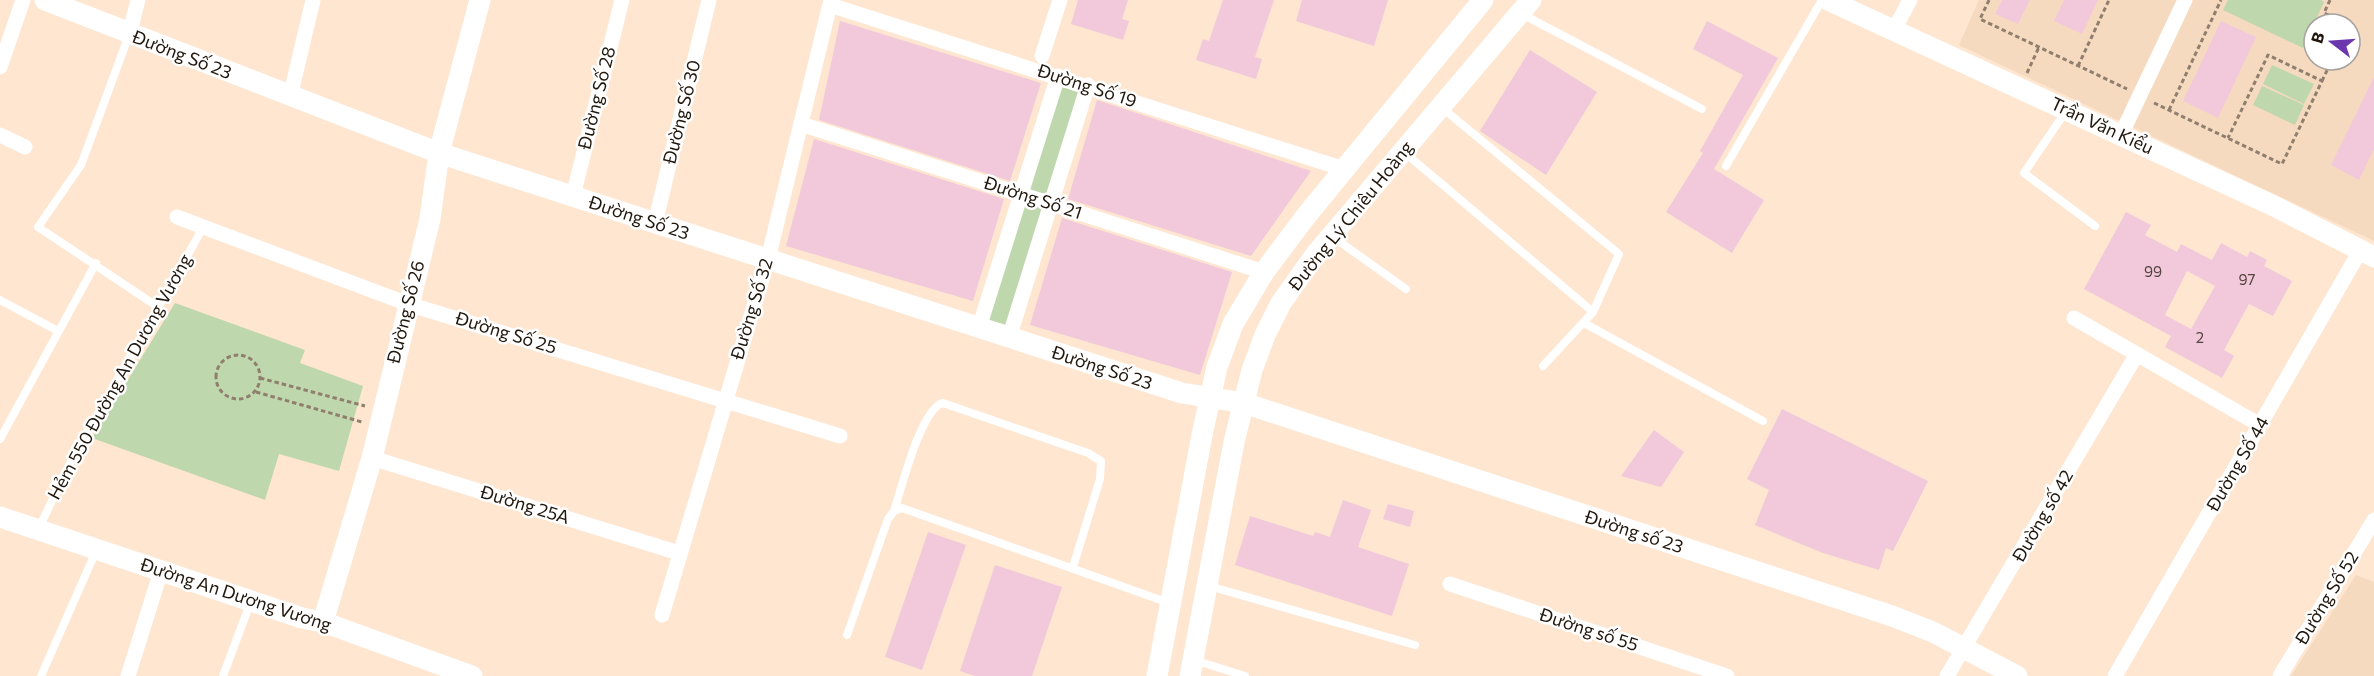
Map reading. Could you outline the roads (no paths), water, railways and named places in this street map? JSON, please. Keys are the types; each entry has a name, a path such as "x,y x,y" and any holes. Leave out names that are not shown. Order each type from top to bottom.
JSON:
{"street":[{"path":"0,67 24,0"},
{"name":"Đường Số 23","path":"45,0 129,35 439,153 1182,393 1244,403"},
{"path":"129,35 138,0"},
{"path":"290,97 313,0"},
{"name":"Đường Số 26","path":"323,622 372,458 430,219 439,153 480,0"},
{"name":"Đường Số 28","path":"573,196 622,0"},
{"name":"Đường Số 30","path":"655,223 709,0"},
{"path":"1042,56 1060,0"},
{"name":"Đường Lý Chiêu Hoàng","path":"1158,676 1210,397 1217,367 1233,324 1264,272 1344,169 1483,0"},
{"name":"Trần Văn Kiểu","path":"1828,0 2274,206 2367,254"},
{"path":"1894,30 1910,0"},
{"path":"2121,135 2185,0"},
{"name":"Đường Số 19","path":"830,3 1344,169"},
{"name":"Đường Số 32","path":"662,615 768,259 830,3"},
{"name":"Đường Lý Chiêu Hoàng","path":"1191,668 1251,370 1281,303 1332,236 1526,7"},
{"path":"979,328 1058,76"},
{"path":"1009,338 1088,86"},
{"name":"Đường Số 21","path":"801,124 1264,272"},
{"path":"0,135 25,147"},
{"name":"Đường Số 25","path":"177,217 408,304 840,436"},
{"name":"Đường Số 44","path":"2115,676 2260,425 2367,254"},
{"path":"2074,318 2260,425"},
{"name":"Đường số 42","path":"1947,676 2137,354"},
{"name":"Đường số 23","path":"1244,403 1892,616 1933,632 2018,676"},
{"name":"Đường 25A","path":"372,458 679,553"},
{"name":"Đường An Dương Vương","path":"0,517 161,572 323,622 468,675"},
{"name":"Đường Số 52","path":"2280,676 2374,520"},
{"path":"128,676 161,572"},
{"name":"Đường số 55","path":"1450,584 1727,676"}],"lane":[{"path":"1726,165 1822,0"},
{"path":"1526,7 1702,109"},
{"path":"129,35 81,165 38,227 96,263 158,306"},
{"path":"1441,107 1619,254 1593,312 1543,366"},
{"path":"2067,110 2024,173 2095,226"},
{"path":"1403,151 1593,312"},
{"name":"Hẻm 550 Đường An Dương Vương","path":"38,529 69,465 204,226"},
{"path":"1332,236 1406,289"},
{"path":"0,439 96,263"},
{"path":"0,300 58,331"},
{"path":"1584,323 1763,421"},
{"path":"847,635 888,519 894,511 917,441 933,408 943,403 1088,453 1101,461 1100,479 1073,567"},
{"path":"894,511 902,508 1171,603"},
{"path":"41,676 97,550"},
{"path":"1207,585 1415,645"},
{"path":"223,676 251,601"},
{"path":"1191,668 1245,676"}]}
